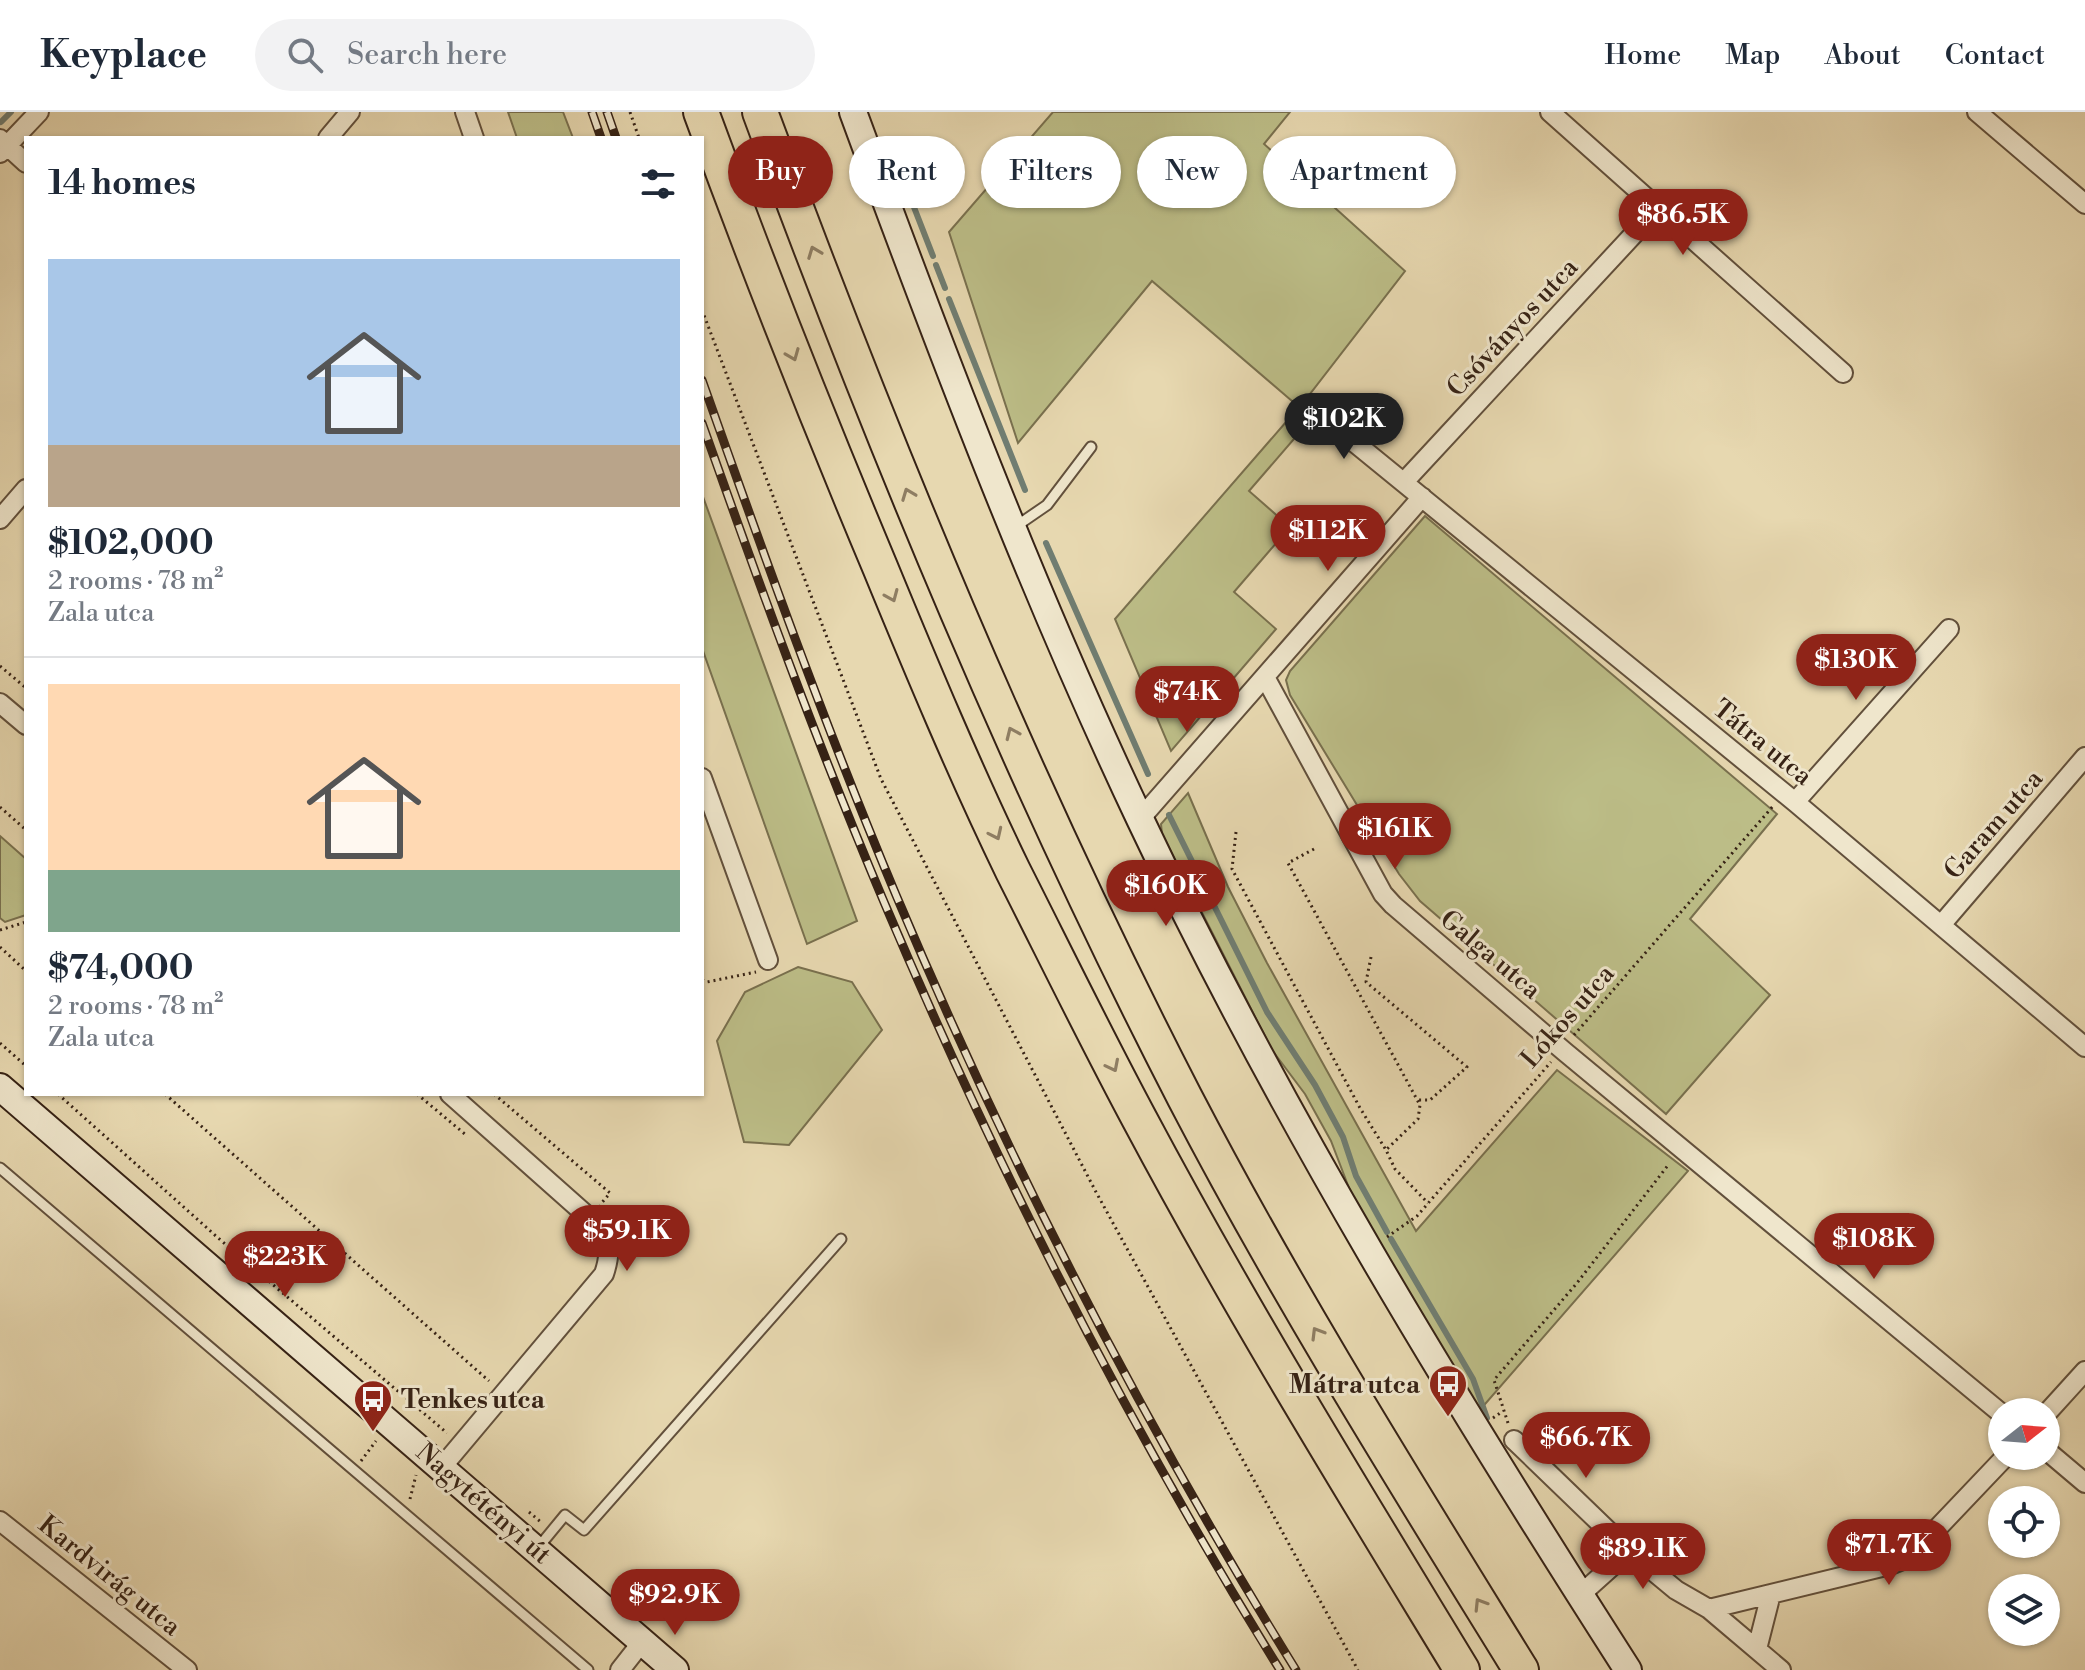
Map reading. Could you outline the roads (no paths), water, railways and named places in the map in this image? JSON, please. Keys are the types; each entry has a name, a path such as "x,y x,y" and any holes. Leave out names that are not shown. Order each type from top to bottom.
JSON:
{"highway":[{"path":"701,112 764,283 837,466 914,650 1012,867 1140,1119 1212,1250 1330,1454 1462,1670"},
{"path":"760,112 915,511 1035,786 1128,983 1240,1201 1385,1448 1521,1670"}],"street":[{"path":"24,162 2,146 39,112"},
{"path":"330,136 350,112"},
{"path":"465,112 473,136"},
{"path":"853,112 932,327 1013,529 1140,819 1269,1073 1367,1249 1462,1407 1628,1670"},
{"path":"1550,112 1843,373"},
{"path":"1977,112 2085,204"},
{"name":"Csóványos utca","path":"1404,482 1659,207"},
{"name":"Tátra utca","path":"1311,407 1790,798 2085,1047"},
{"path":"0,519 24,491"},
{"path":"1140,819 1422,497"},
{"path":"1790,798 1949,629"},
{"name":"Galga utca","path":"1265,677 1383,894 1393,905 1988,1402"},
{"path":"0,703 24,723"},
{"name":"Garam utca","path":"1941,925 2085,757"},
{"path":"704,784 768,960"},
{"name":"Nagytétényi út","path":"2,1094 442,1467 675,1670"},
{"path":"442,1467 604,1274 610,1258 609,1243 602,1229 452,1096"},
{"path":"2060,1399 2085,1371"},
{"path":"1514,1440 1629,1551 1676,1590 1709,1609 1781,1670"},
{"path":"2060,1462 2085,1483"},
{"path":"1709,1609 1890,1565 1910,1557 1993,1470"},
{"name":"Kardvirág utca","path":"0,1521 187,1670"},
{"path":"1580,1595 1629,1551"},
{"path":"1757,1649 1771,1594"},
{"path":"620,1670 642,1642"}],"lane":[{"path":"1013,529 1047,505 1091,447"},
{"path":"0,1168 588,1670"},
{"path":"537,1549 565,1515 584,1530 841,1239"}],"waterway":[{"path":"1,122 11,112"},
{"path":"914,208 933,256"},
{"path":"936,265 945,288"},
{"path":"949,299 1025,490"},
{"path":"1046,543 1148,774"},
{"path":"1169,815 1267,1012 1315,1085 1343,1137 1356,1176 1387,1232"},
{"path":"1391,1239 1473,1379 1487,1418"}],"railway":[{"path":"592,112 600,136"},
{"path":"607,112 615,136"},
{"path":"704,386 844,768 939,995 1032,1193 1132,1387 1296,1670"},
{"path":"704,429 835,783 972,1099 1018,1197 1117,1389 1280,1670"}],"place":[{"name":"Mátra utca","path":"1448,1418"},
{"name":"Tenkes utca","path":"373,1433"}]}
